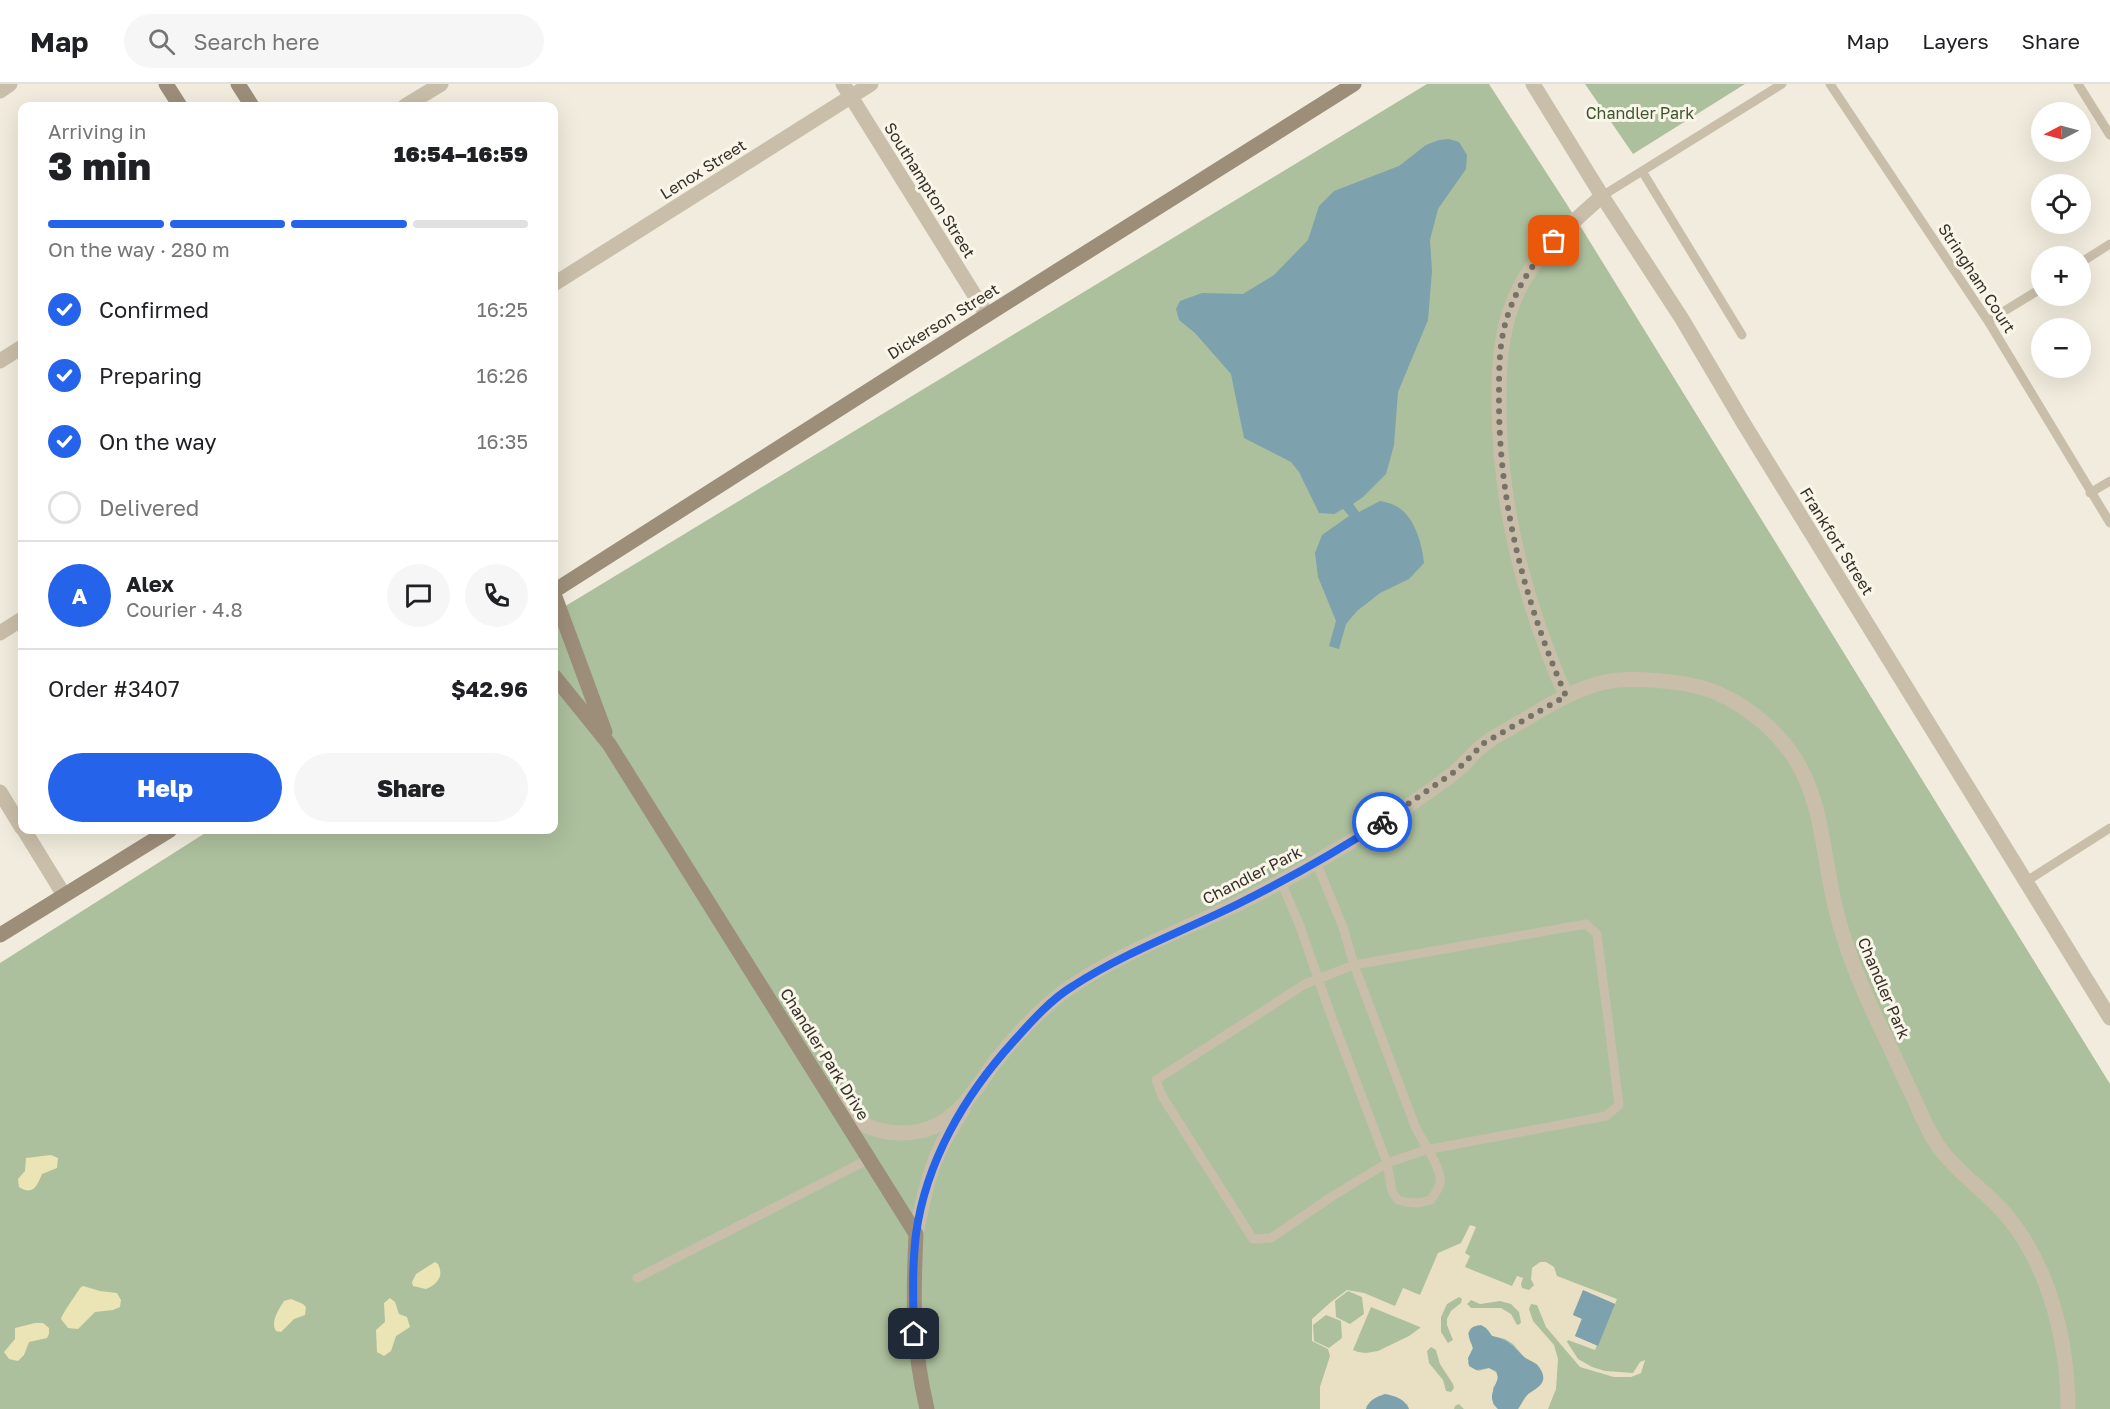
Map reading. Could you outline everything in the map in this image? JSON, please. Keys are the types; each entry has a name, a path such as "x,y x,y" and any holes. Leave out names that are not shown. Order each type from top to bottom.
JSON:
{"street":[{"path":"0,91 10,84"},
{"path":"166,84 177,102"},
{"path":"238,84 249,102"},
{"path":"412,102 441,84"},
{"name":"Lenox Street","path":"558,281 847,90 871,84"},
{"name":"Dickerson Street","path":"558,590 987,315 1353,84"},
{"name":"Frankfort Street","path":"1533,84 1682,320 2110,1018"},
{"name":"Southampton Street","path":"847,90 987,315"},
{"path":"1566,696 1534,617 1512,534 1500,449 1499,360 1509,310 1533,265 1545,250 1602,196"},
{"path":"0,361 18,350"},
{"name":"Chandler Park Drive","path":"558,604 609,744"},
{"path":"0,633 18,621"},
{"name":"Chandler Park","path":"916,1234 924,1194 935,1162 949,1132 969,1099 997,1059 1046,1008 1070,987 1122,957 1235,905 1316,862 1415,800 1457,770 1484,743 1566,696 1601,682 1655,680 1715,692 1744,707 1787,747 1803,773 1815,801 1833,894 1853,968 1919,1110 1942,1151 2000,1208 2019,1232 2040,1271 2063,1352 2068,1409"},
{"name":"Chandler Park Drive","path":"558,681 609,744 916,1234"},
{"path":"0,792 18,821"},
{"path":"26,834 64,895"},
{"path":"0,935 163,834"},
{"name":"Chandler Park","path":"828,1093 860,1122 878,1130 897,1133 917,1131 936,1125 952,1115 969,1099"},
{"path":"916,1234 914,1334 927,1409"}],"lane":[{"path":"1602,196 1782,84"},
{"name":"Stringham Court","path":"1830,84 1988,321 2110,523"},
{"path":"2078,84 2110,135"},
{"path":"1642,171 1742,335"},
{"path":"2091,256 2110,244"},
{"path":"1988,321 2031,295"},
{"path":"2090,493 2110,481"},
{"path":"2025,882 2110,828"},
{"path":"1281,882 1300,926 1387,1163 1392,1191 1398,1200 1419,1203 1431,1200 1440,1183 1438,1165 1426,1150 1414,1126 1354,965 1343,927 1316,862"},
{"path":"1586,924 1597,934 1619,1105 1606,1116 1426,1150 1387,1163 1331,1197 1271,1238 1253,1239 1162,1096 1156,1080 1318,978 1354,965 1586,924"},
{"path":"637,1278 869,1159"}],"green space":[{"path":"1427,84 1489,84 1566,203 2110,1084 2110,1409 0,1409 0,963 204,834 558,834 558,611"},
{"name":"Chandler Park","path":"1585,84 1745,84 1633,154"}],"sand":[{"path":"51,1155 58,1158 57,1168 42,1174 36,1186 31,1190 19,1187 18,1179 25,1171 26,1158"},
{"path":"435,1262 440,1268 437,1282 426,1289 413,1286 412,1282 416,1274"},
{"path":"83,1286 117,1293 121,1300 120,1307 95,1312 78,1329 68,1328 61,1319"},
{"path":"390,1298 395,1302 399,1314 407,1317 410,1327 396,1336 391,1351 384,1356 377,1352 376,1330 385,1322 384,1303"},
{"path":"291,1299 306,1307 305,1315 294,1319 281,1332 276,1331 274,1324 278,1312 284,1301"},
{"path":"43,1323 49,1328 47,1338 29,1342 24,1355 18,1361 9,1359 4,1352 15,1339 15,1328"}],"shaded area":[{"path":"1470,1225 1476,1227 1465,1253 1470,1256 1465,1267 1512,1286 1517,1276 1523,1278 1522,1288 1529,1290 1534,1285 1531,1279 1532,1268 1540,1262 1546,1262 1554,1267 1557,1276 1617,1299 1615,1304 1583,1291 1573,1314 1582,1318 1575,1336 1597,1345 1595,1350 1568,1340 1567,1342 1578,1359 1605,1371 1633,1373 1640,1362 1645,1360 1641,1373 1631,1377 1614,1377 1580,1367 1546,1327 1537,1305 1531,1304 1529,1309 1533,1321 1554,1345 1558,1359 1556,1389 1548,1409 1518,1409 1528,1394 1538,1365 1524,1357 1513,1344 1505,1339 1492,1336 1488,1330 1478,1325 1471,1328 1468,1333 1473,1348 1468,1363 1478,1371 1489,1368 1497,1373 1498,1380 1493,1388 1493,1404 1498,1409 1464,1409 1459,1404 1454,1409 1409,1409 1407,1404 1367,1405 1366,1409 1320,1409 1320,1387 1330,1356 1328,1349 1312,1341 1312,1319 1347,1290 1364,1293 1395,1306 1403,1288 1420,1295 1438,1253 1461,1243","holes":["1348,1291 1362,1297 1364,1314 1350,1324 1336,1317 1335,1301","1459,1297 1462,1299 1447,1319 1453,1340 1448,1343 1441,1332 1441,1317 1447,1304","1471,1300 1480,1304 1500,1301 1511,1304 1519,1312 1521,1322 1517,1325 1511,1314 1501,1308 1471,1308 1467,1304","1371,1307 1420,1327 1409,1336 1378,1351 1366,1353 1353,1350","1326,1315 1341,1321 1342,1338 1329,1348 1314,1341 1313,1325","1431,1347 1436,1350 1440,1364 1453,1384 1454,1388 1451,1392 1446,1391 1443,1380 1429,1363 1427,1351"]}],"water":[{"path":"1449,139 1459,142 1467,155 1466,169 1438,209 1430,240 1432,271 1428,320 1398,392 1394,445 1386,474 1353,504 1359,512 1380,501 1401,509 1416,530 1424,563 1409,579 1380,593 1357,611 1346,624 1339,649 1329,646 1336,621 1318,577 1315,553 1322,535 1349,516 1343,509 1334,514 1319,513 1299,472 1291,462 1244,438 1231,374 1195,333 1179,320 1176,309 1180,301 1202,293 1243,294 1274,275 1308,240 1319,206 1334,191 1399,166 1426,145"},
{"path":"1583,1290 1615,1304 1598,1346 1575,1336 1582,1319 1573,1315"},
{"path":"1481,1325 1492,1336 1506,1341 1525,1358 1536,1363 1542,1373 1540,1386 1525,1397 1518,1409 1498,1409 1494,1405 1492,1393 1498,1377 1496,1371 1489,1368 1476,1370 1469,1366 1468,1358 1473,1348 1469,1332 1473,1327"},
{"path":"1385,1394 1402,1400 1409,1409 1366,1409 1373,1399"}],"way so far":[{"path":"1382,822 1457,770 1484,743 1566,696 1546,651 1519,566 1504,486 1498,413 1499,360 1509,310 1533,265 1554,241"}],"route":[{"path":"914,1334 916,1234 924,1194 949,1132 997,1059 1046,1008 1070,987 1122,957 1281,882 1382,822"}]}
